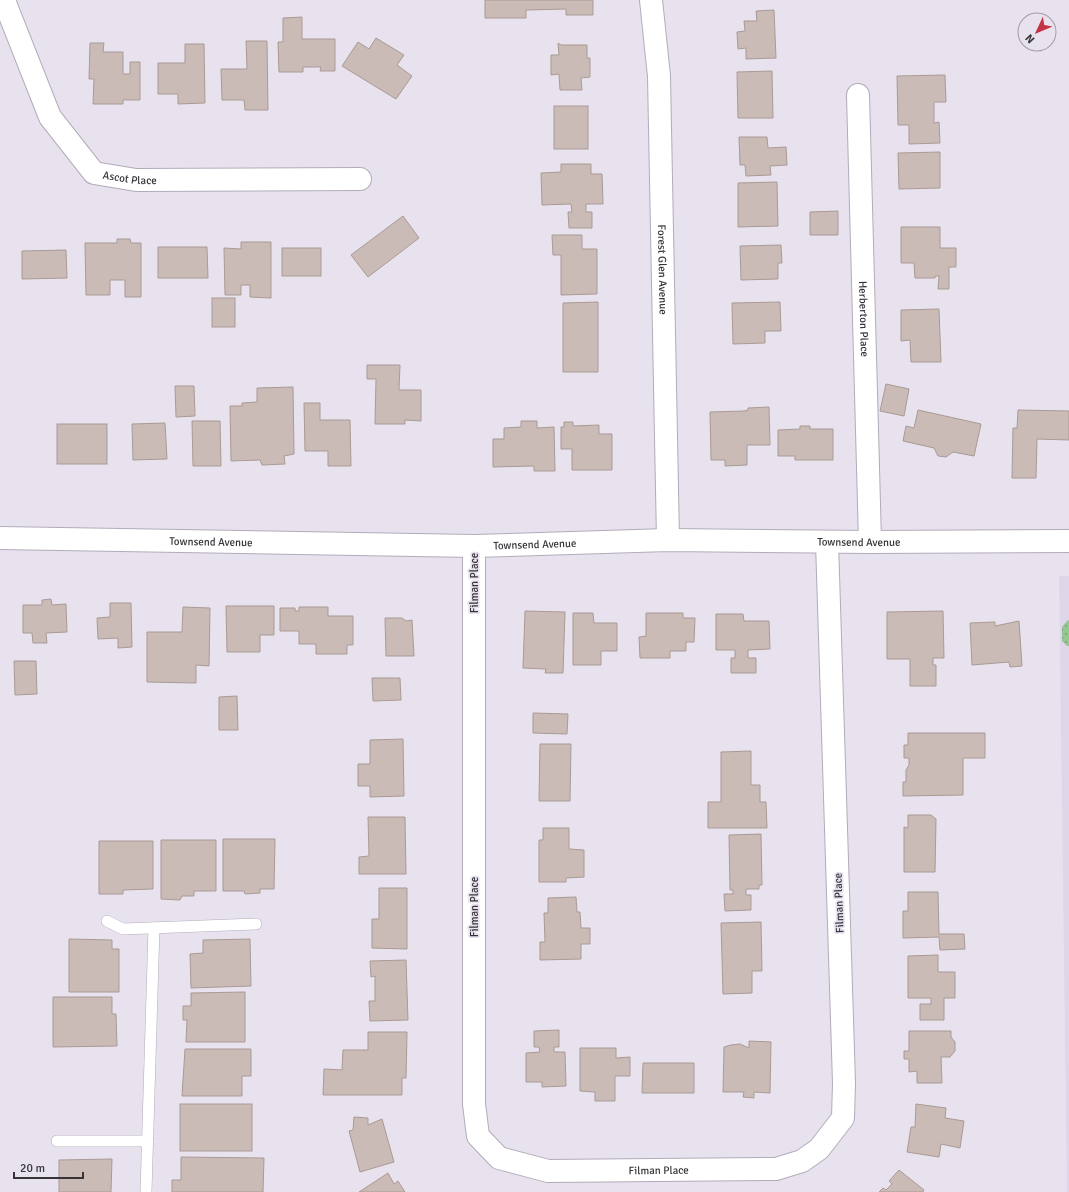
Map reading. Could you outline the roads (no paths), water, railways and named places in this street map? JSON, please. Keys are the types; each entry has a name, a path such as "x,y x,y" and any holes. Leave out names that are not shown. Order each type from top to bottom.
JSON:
{"street":[{"name":"Forest Glen Avenue","path":"650,0 659,76 668,540"},
{"name":"Ascot Place","path":"4,6 50,117 94,173 136,180 360,179"},
{"name":"Herberton Place","path":"858,95 870,542"},
{"name":"Townsend Avenue","path":"0,538 474,546 668,540 827,542 1069,541"},
{"name":"Filman Place","path":"474,546 474,1104 478,1136 499,1158 548,1170 776,1169 802,1161 818,1150 843,1118 844,1075 827,542"}],"lane":[{"path":"107,921 123,929 256,924"},
{"path":"146,1192 154,928"},
{"path":"57,1140 148,1141"}]}
